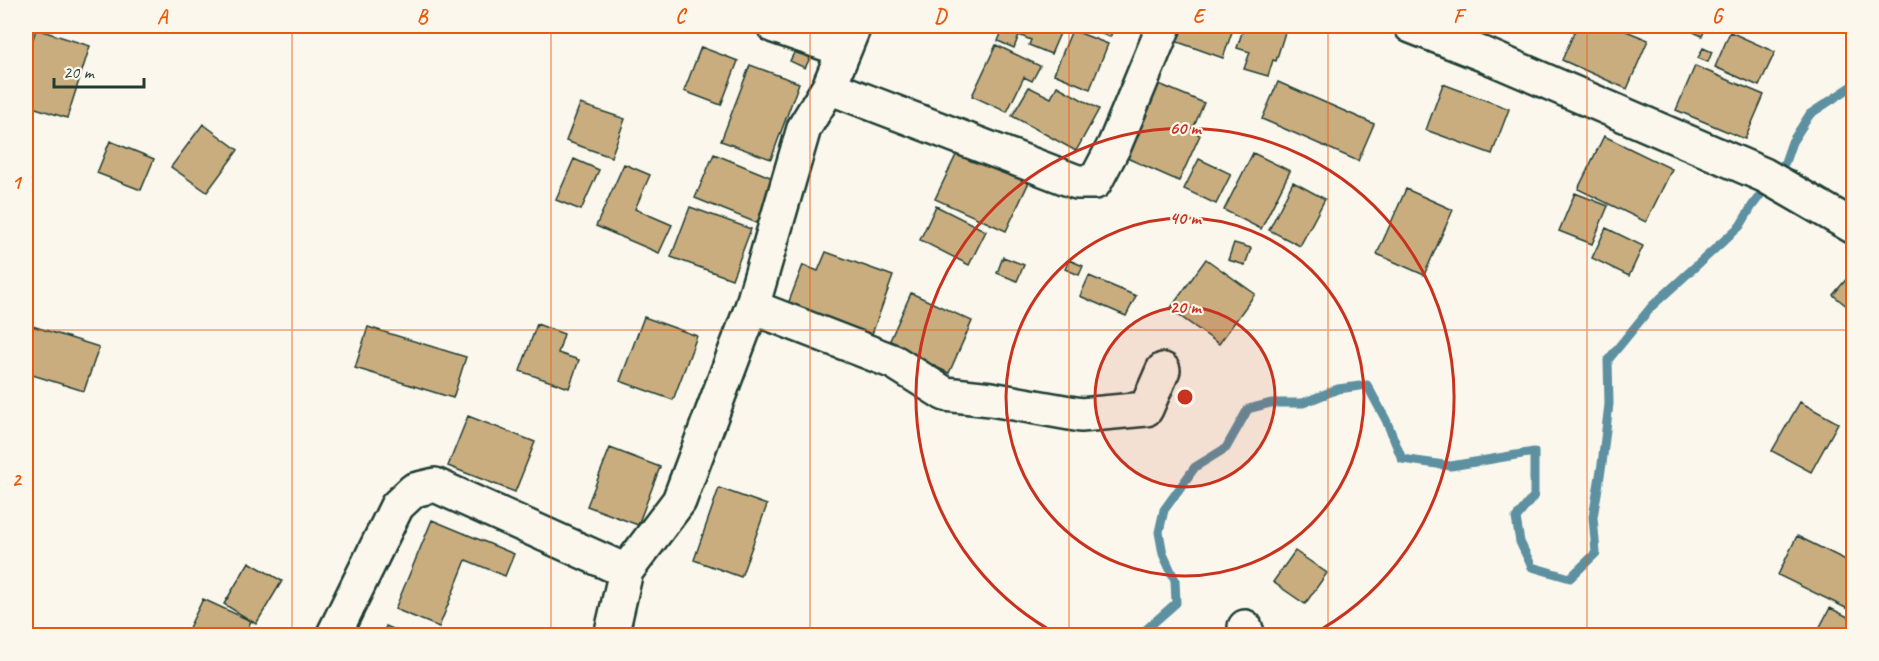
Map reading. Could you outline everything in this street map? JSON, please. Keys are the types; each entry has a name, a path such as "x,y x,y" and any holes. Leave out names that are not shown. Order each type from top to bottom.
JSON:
{"street":[{"path":"611,636 626,571 679,501 752,307 804,128 829,87 849,38 774,26"},
{"path":"829,87 1077,182 1095,182 1115,144 1164,26"},
{"path":"1411,26 1485,55 1764,175 1854,227"},
{"path":"752,307 894,362 945,394 991,399 1081,415 1146,409 1163,370"},
{"path":"333,636 397,506 414,490 435,486 626,571"}],"building":[{"path":"1004,26 1047,26 1061,31 1051,54 1029,45 1031,40 1019,35 1014,48 998,41"},
{"path":"1080,26 1115,26 1110,37"},
{"path":"1181,26 1234,26 1223,58 1175,41"},
{"path":"1244,26 1287,26 1276,61 1273,60 1268,76 1244,69 1250,52 1237,48"},
{"path":"1577,26 1614,26 1648,40 1627,89 1562,60"},
{"path":"1680,26 1701,26 1706,28 1702,36"},
{"path":"36,29 90,46 67,118 26,105 26,62"},
{"path":"1072,30 1108,44 1090,89 1054,74"},
{"path":"1730,32 1775,52 1759,86 1715,67"},
{"path":"798,45 813,52 805,68 790,61"},
{"path":"996,45 1040,66 1032,81 1024,77 1007,112 972,96"},
{"path":"701,47 738,61 721,105 684,91"},
{"path":"1703,48 1712,52 1708,62 1698,58"},
{"path":"750,65 799,83 771,159 721,141"},
{"path":"1695,66 1764,95 1745,139 1676,110"},
{"path":"1278,82 1374,124 1358,161 1262,119"},
{"path":"1159,84 1204,103 1192,131 1200,135 1179,181 1127,158"},
{"path":"1443,84 1509,109 1492,154 1426,130"},
{"path":"1057,86 1099,109 1076,151 1012,116 1029,87 1051,98"},
{"path":"580,104 625,119 611,157 566,141"},
{"path":"203,124 238,150 207,192 171,167"},
{"path":"1604,136 1672,169 1646,222 1578,189"},
{"path":"110,141 154,159 141,190 97,173"},
{"path":"959,149 1029,182 1006,231 935,199"},
{"path":"1253,153 1290,171 1261,229 1224,210"},
{"path":"714,154 775,179 757,223 695,198"},
{"path":"574,159 599,170 581,210 556,200"},
{"path":"1199,159 1231,174 1216,204 1184,189"},
{"path":"624,164 650,175 635,209 672,225 659,253 596,226"},
{"path":"1293,182 1325,199 1300,246 1269,230"},
{"path":"1406,189 1453,210 1424,275 1377,254"},
{"path":"1575,193 1608,206 1592,244 1559,231"},
{"path":"936,206 986,231 969,265 920,240"},
{"path":"690,207 751,229 732,279 671,257"},
{"path":"1606,228 1643,246 1629,276 1592,258"},
{"path":"1234,243 1251,248 1245,265 1228,260"},
{"path":"826,252 893,276 872,334 788,304 803,265 818,271"},
{"path":"1003,257 1024,265 1017,281 997,273"},
{"path":"1206,259 1255,294 1219,344 1170,309"},
{"path":"1069,260 1083,266 1079,275 1065,269"},
{"path":"1854,270 1854,312 1833,295"},
{"path":"1089,276 1136,296 1126,316 1080,296"},
{"path":"911,293 972,321 949,373 888,345"},
{"path":"644,317 697,336 673,400 620,381"},
{"path":"26,324 99,347 84,391 26,373"},
{"path":"537,324 564,334 558,353 579,360 569,388 520,371"},
{"path":"368,327 466,357 453,398 355,368"},
{"path":"1800,402 1838,423 1811,472 1772,451"},
{"path":"468,416 535,442 515,492 448,466"},
{"path":"610,448 660,467 638,525 587,506"},
{"path":"719,488 767,505 741,577 694,560"},
{"path":"432,520 514,554 505,576 466,560 439,627 395,609"},
{"path":"1797,536 1854,564 1854,612 1778,575"},
{"path":"1295,551 1327,573 1305,604 1273,582"},
{"path":"249,562 282,581 256,624 224,604"},
{"path":"203,599 251,621 244,636 185,636"},
{"path":"1830,608 1854,620 1854,636 1815,636"},
{"path":"386,626 410,636 382,636"},
{"path":"1409,631 1425,636 1408,636"}],"waterway":[{"path":"1135,636 1142,633 1176,603 1175,580 1163,554 1159,532 1164,510 1195,467 1226,448 1248,409 1271,403 1303,403 1338,389 1367,385 1386,420 1402,459 1451,466 1534,452 1534,496 1516,518 1520,542 1532,567 1570,578 1596,553 1593,517 1609,404 1608,360 1652,306 1740,226 1785,162 1792,142 1810,114 1854,85"}]}
